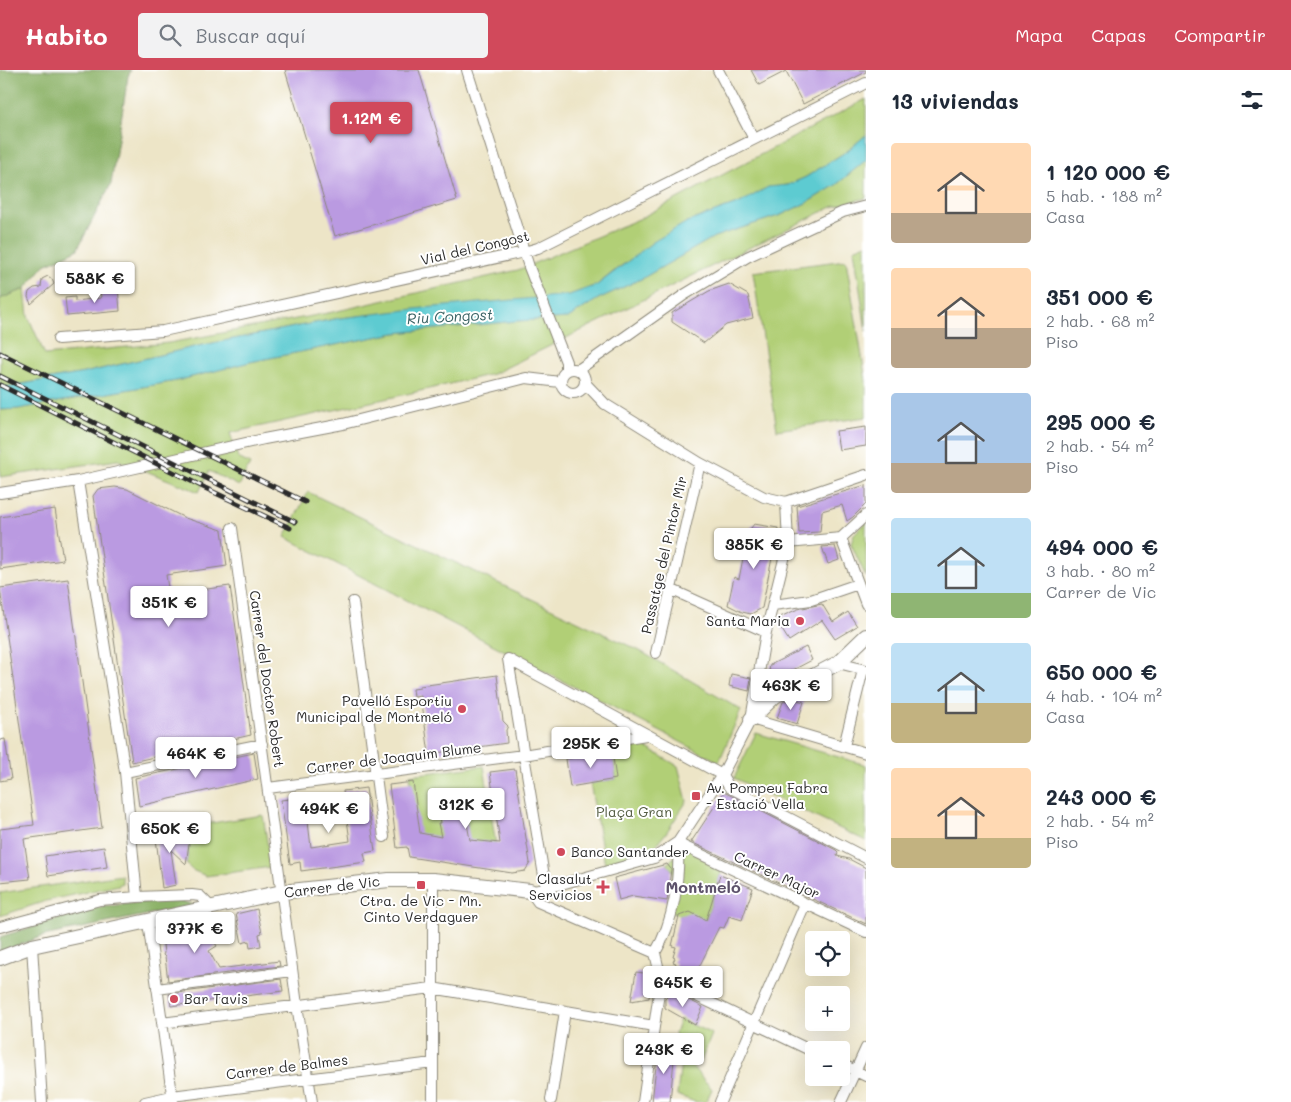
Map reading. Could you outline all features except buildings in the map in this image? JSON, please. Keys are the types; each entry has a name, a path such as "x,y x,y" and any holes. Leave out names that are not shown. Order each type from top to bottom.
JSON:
{"street":[{"path":"467,70 529,267 566,362 566,371 560,382 564,390 572,394 580,391 585,383"},
{"path":"718,70 754,139"},
{"name":"Vial del Congost","path":"58,339 164,331 538,248 866,83"},
{"path":"578,370 684,295 747,258 843,212 866,206"},
{"path":"566,371 578,370 583,375 585,383 604,404 700,463 764,497 786,502 866,475"},
{"path":"0,493 78,481 264,439 343,424 526,378 560,382"},
{"name":"Passatge del Pintor Mir","path":"656,653 700,463"},
{"path":"78,481 125,772 137,897"},
{"path":"655,953 538,902 530,891 654,858 678,842 722,775 751,719 766,632 788,543 786,502"},
{"path":"788,543 842,538 866,514"},
{"name":"Carrer del Doctor Robert","path":"232,528 292,971 312,1102"},
{"path":"842,538 866,604"},
{"path":"773,604 811,600 858,584"},
{"path":"670,589 766,632"},
{"path":"353,602 384,837"},
{"path":"751,719 775,696 838,663 866,636"},
{"path":"546,888 508,659 722,775 729,787 866,858"},
{"path":"838,663 864,670 844,746"},
{"path":"758,686 763,694 775,696"},
{"path":"751,719 866,753"},
{"name":"Carrer de Joaquim Blume","path":"268,788 523,755 646,735"},
{"path":"125,772 262,744"},
{"path":"643,1102 661,980 655,953 663,939 675,892 679,867 678,842"},
{"name":"Carrer Major","path":"678,842 804,904 866,932"},
{"name":"Carrer de Vic","path":"0,958 32,946 282,892 389,880 433,880 530,891"},
{"path":"433,880 433,1102"},
{"path":"0,927 100,900 137,897 200,896 212,908"},
{"path":"720,1102 804,904"},
{"path":"148,922 173,1099"},
{"path":"32,946 42,1102"},
{"path":"157,989 292,971"},
{"path":"661,980 805,1048"},
{"path":"162,1024 432,988 654,1026"},
{"path":"551,1100 565,1011"},
{"path":"841,1102 866,1048"},
{"name":"Carrer de Balmes","path":"145,1102 308,1078 432,1063"},
{"path":"850,1068 866,1076"}],"green space":[{"path":"0,70 131,70 128,76 111,184 77,250 45,265 25,289 0,299"},
{"path":"866,99 866,135 847,151 806,177 788,185 768,188 740,203 687,222 618,268 597,285 569,295 340,318 198,346 84,373 0,388 0,299 25,289 28,316 45,355 169,343 333,312 518,270 639,219"},
{"path":"866,160 866,198 832,207 493,374 230,433 238,458 250,464 239,486 209,471 199,492 118,460 0,477 0,410 18,409 176,381 250,362 395,333 568,318 598,299 643,278 714,237 781,215 808,202 836,185"},
{"path":"866,244 866,331 854,249"},
{"path":"846,260 866,381 866,417 777,430 753,272"},
{"path":"308,492 640,651 741,710 719,762 285,537"},
{"path":"866,522 866,577 851,544 854,534"},
{"path":"756,733 866,765 866,841 734,778"},
{"name":"Plaça Gran","path":"640,744 678,766 687,801 666,833 652,850 605,865 590,783 616,779 612,748"},
{"path":"484,766 496,846 418,834 410,775"},
{"path":"263,815 271,867 206,876 192,870 186,864 189,844 180,828"},
{"path":"686,845 724,864 706,920 666,912 674,873 667,864"},
{"path":"122,875 122,883 119,885 46,901 0,916 0,893"},
{"path":"161,900 181,901 194,905 43,936 0,952 0,937 92,908"},
{"path":"680,1019 712,1034 701,1061 675,1034"},
{"path":"682,1055 712,1089 706,1102 695,1102 677,1095"}],"water":[{"name":"Riu Congost","path":"866,135 866,160 836,185 808,202 781,215 714,237 643,278 598,299 568,318 395,333 250,362 176,381 18,409 0,410 0,388 84,373 198,346 340,318 423,308 569,295 597,285 653,242 687,222 740,203 768,187 788,185 806,177 847,151"}],"railway":[{"path":"0,353 305,502"},
{"path":"0,376 295,522"},
{"path":"0,385 205,488 290,528"}],"place":[{"name":"Santa Maria","path":"800,621"},
{"name":"Pavelló Esportiu Municipal de Montmeló","path":"462,709"},
{"name":"Av. Pompeu Fabra - Estació Vella","path":"696,796"},
{"name":"Banco Santander","path":"561,852"},
{"name":"Ctra. de Vic - Mn. Cinto Verdaguer","path":"421,885"},
{"name":"Clasalut Servicios","path":"603,887"},
{"name":"Bar Tavis","path":"174,999"}],"district":[{"name":"Montmeló","path":"703,887"}]}
